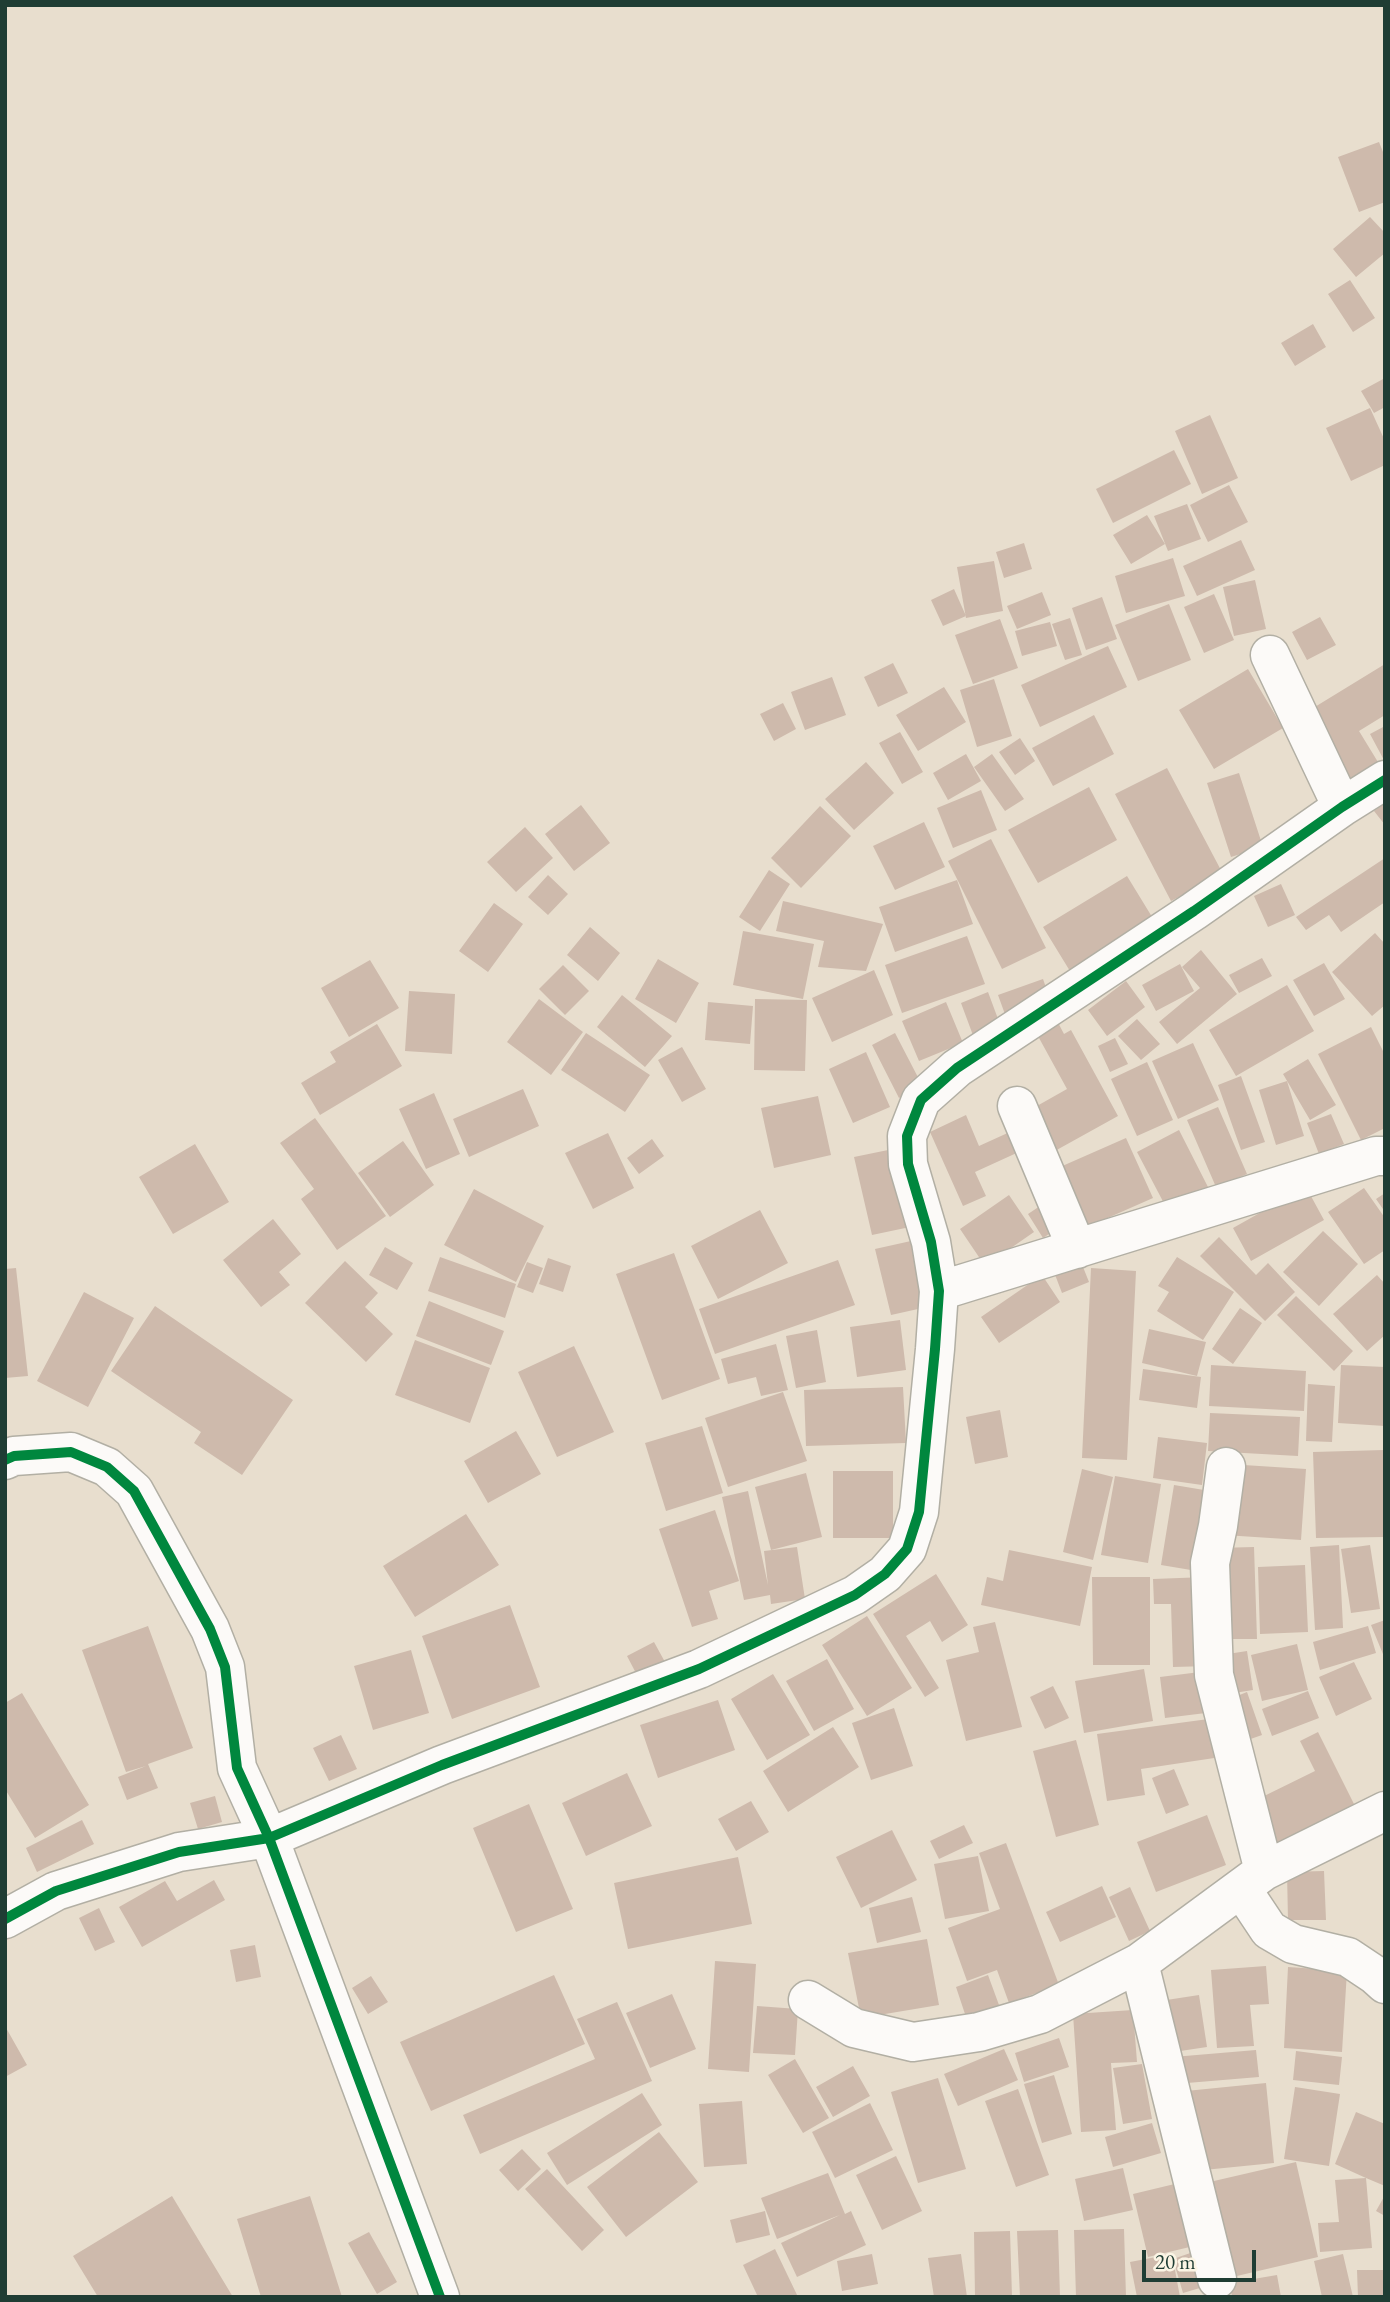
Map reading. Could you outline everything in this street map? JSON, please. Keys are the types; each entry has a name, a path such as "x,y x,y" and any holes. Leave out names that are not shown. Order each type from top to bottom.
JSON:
{"street":[{"path":"1270,655 1342,807"},
{"path":"5,1919 57,1891 179,1852 269,1839 442,1765 699,1669 855,1595 885,1574 907,1549 919,1512 939,1291 931,1242 908,1164 907,1136 921,1100 957,1068 1385,780"},
{"path":"1017,1106 1077,1249"},
{"path":"939,1291 1363,1160 1385,1156"},
{"path":"5,1460 14,1456 71,1452 107,1467 134,1491 210,1629 225,1667 237,1768 269,1839 440,2297"},
{"path":"1226,1467 1210,1563 1214,1675 1253,1880 1269,1930 1293,1944 1348,1958 1385,1984"},
{"path":"808,2000 854,2028 913,2042 979,2032 1040,2014 1139,1963 1253,1880 1385,1811"},
{"path":"1139,1963 1217,2279"}],"building":[{"path":"1379,142 1385,157 1385,202 1359,212 1338,157"},
{"path":"1370,217 1385,233 1385,253 1356,277 1333,249"},
{"path":"1350,280 1375,318 1353,332 1328,294"},
{"path":"1313,324 1326,347 1295,366 1281,343"},
{"path":"1385,378 1385,407 1374,413 1361,391"},
{"path":"1370,408 1385,441 1385,465 1351,481 1326,428"},
{"path":"1210,415 1238,478 1202,494 1175,431"},
{"path":"1174,450 1191,484 1113,523 1096,489"},
{"path":"1229,485 1248,522 1208,542 1190,505"},
{"path":"1187,504 1201,539 1168,551 1154,516"},
{"path":"1147,515 1165,544 1131,564 1113,535"},
{"path":"1241,540 1255,570 1197,596 1183,566"},
{"path":"1024,543 1032,569 1004,578 996,552"},
{"path":"1173,558 1185,596 1126,613 1115,576"},
{"path":"994,561 1003,611 966,618 957,567"},
{"path":"1255,580 1266,629 1234,636 1223,587"},
{"path":"954,589 966,616 943,626 931,600"},
{"path":"1042,592 1051,615 1017,629 1007,606"},
{"path":"1214,594 1234,640 1204,653 1184,607"},
{"path":"1102,597 1117,639 1086,650 1072,608"},
{"path":"1169,604 1191,660 1138,681 1115,625"},
{"path":"1320,617 1336,645 1307,660 1292,632"},
{"path":"1070,618 1082,655 1065,660 1052,624"},
{"path":"1000,619 1018,668 973,684 955,635"},
{"path":"1050,622 1057,646 1022,656 1015,631"},
{"path":"1108,646 1127,687 1040,727 1021,685"},
{"path":"893,663 908,693 878,707 864,677"},
{"path":"1385,664 1385,715 1359,731 1381,767 1349,787 1305,713"},
{"path":"1248,669 1283,728 1214,769 1179,710"},
{"path":"832,677 846,715 805,730 791,692"},
{"path":"994,679 1012,736 977,747 960,690"},
{"path":"944,687 966,722 918,751 896,715"},
{"path":"783,703 796,729 774,741 760,714"},
{"path":"1094,715 1114,754 1053,786 1032,748"},
{"path":"1385,726 1385,762 1370,734"},
{"path":"900,732 923,772 902,784 879,743"},
{"path":"1020,738 1035,761 1015,775 999,752"},
{"path":"966,754 981,781 948,800 933,773"},
{"path":"992,754 1024,799 1005,811 974,767"},
{"path":"866,762 894,793 854,830 825,799"},
{"path":"1167,768 1223,874 1171,901 1115,794"},
{"path":"1239,773 1263,847 1231,857 1207,783"},
{"path":"1089,787 1117,840 1038,883 1008,830"},
{"path":"981,790 997,830 953,848 937,808"},
{"path":"1385,803 1385,825 1374,811"},
{"path":"581,805 610,843 574,871 545,834"},
{"path":"820,806 851,836 801,888 771,858"},
{"path":"924,822 945,867 895,890 873,846"},
{"path":"525,827 553,858 516,892 487,862"},
{"path":"991,839 1046,948 1002,969 948,861"},
{"path":"1385,858 1385,902 1341,932 1329,915 1306,930 1296,917"},
{"path":"769,870 790,884 760,931 739,917"},
{"path":"548,875 568,894 548,915 528,897"},
{"path":"1127,876 1157,925 1073,976 1043,927"},
{"path":"957,880 973,924 895,952 879,907"},
{"path":"1281,884 1295,915 1268,927 1254,896"},
{"path":"783,901 883,924 866,971 818,967 824,941 776,931"},
{"path":"494,903 523,924 488,972 459,951"},
{"path":"590,927 620,953 598,981 567,955"},
{"path":"743,931 814,944 803,999 733,985"},
{"path":"1375,933 1385,944 1385,1005 1372,1016 1332,972"},
{"path":"967,936 985,984 902,1013 885,965"},
{"path":"1201,950 1237,994 1177,1044 1159,1022 1200,988 1182,967"},
{"path":"1262,958 1272,976 1239,993 1229,975"},
{"path":"658,959 699,983 676,1023 635,999"},
{"path":"370,960 399,1008 349,1037 321,988"},
{"path":"1324,963 1345,999 1314,1016 1293,980"},
{"path":"1180,964 1194,991 1156,1011 1142,985"},
{"path":"563,965 589,991 565,1015 539,989"},
{"path":"874,970 893,1015 832,1042 812,998"},
{"path":"1043,979 1051,1002 1006,1017 998,995"},
{"path":"1126,981 1145,1007 1107,1036 1088,1010"},
{"path":"1287,985 1314,1031 1236,1076 1209,1030"},
{"path":"409,991 455,994 452,1054 405,1051"},
{"path":"988,992 1001,1027 974,1038 961,1003"},
{"path":"622,995 672,1036 645,1067 597,1027"},
{"path":"539,999 583,1032 551,1075 507,1042"},
{"path":"755,999 807,1000 805,1071 754,1070"},
{"path":"708,1002 753,1006 750,1044 705,1040"},
{"path":"946,1002 963,1043 919,1061 902,1021"},
{"path":"1054,1015 1064,1034 1071,1030 1118,1116 1044,1157 1021,1115 1067,1089 1033,1027"},
{"path":"1137,1019 1160,1044 1141,1060 1118,1036"},
{"path":"377,1024 402,1066 320,1115 301,1083 336,1062 330,1052"},
{"path":"1371,1027 1385,1055 1385,1128 1361,1140 1318,1054"},
{"path":"586,1033 650,1075 625,1112 561,1070"},
{"path":"895,1033 922,1085 899,1098 872,1045"},
{"path":"1115,1038 1128,1064 1110,1072 1098,1046"},
{"path":"1193,1043 1219,1100 1178,1119 1152,1061"},
{"path":"682,1047 706,1089 682,1102 658,1060"},
{"path":"866,1052 890,1107 853,1123 829,1069"},
{"path":"1308,1059 1336,1105 1310,1120 1283,1074"},
{"path":"1147,1062 1173,1120 1137,1136 1111,1079"},
{"path":"1241,1076 1265,1142 1241,1150 1218,1085"},
{"path":"1287,1081 1304,1136 1276,1145 1259,1090"},
{"path":"523,1089 539,1126 469,1157 453,1119"},
{"path":"434,1093 460,1154 426,1169 399,1109"},
{"path":"818,1096 831,1155 774,1168 761,1108"},
{"path":"1218,1107 1247,1174 1216,1187 1187,1120"},
{"path":"1331,1114 1344,1144 1319,1154 1307,1123"},
{"path":"966,1115 979,1146 1012,1131 1021,1151 975,1172 986,1196 963,1206 930,1132"},
{"path":"315,1118 386,1216 337,1250 301,1199 314,1189 280,1143"},
{"path":"1179,1130 1208,1187 1167,1209 1137,1152"},
{"path":"608,1133 634,1188 593,1209 565,1153"},
{"path":"1126,1138 1153,1198 1078,1231 1051,1171"},
{"path":"652,1139 664,1156 639,1174 627,1158"},
{"path":"403,1141 434,1185 390,1217 358,1173"},
{"path":"195,1144 229,1202 173,1234 139,1177"},
{"path":"893,1149 910,1227 872,1235 854,1157"},
{"path":"1306,1187 1324,1220 1251,1261 1233,1228"},
{"path":"1364,1188 1385,1218 1385,1250 1364,1264 1328,1212"},
{"path":"474,1189 544,1226 516,1282 444,1245"},
{"path":"1385,1193 1385,1212 1376,1199"},
{"path":"1009,1195 1034,1232 985,1266 960,1229"},
{"path":"1049,1200 1064,1224 1043,1238 1028,1214"},
{"path":"760,1210 788,1263 718,1299 691,1246"},
{"path":"273,1219 301,1254 279,1272 290,1285 261,1307 223,1260"},
{"path":"1323,1231 1358,1264 1319,1306 1283,1272"},
{"path":"1219,1237 1256,1275 1268,1263 1295,1292 1265,1321 1200,1256"},
{"path":"911,1241 927,1307 891,1315 875,1249"},
{"path":"385,1247 413,1263 397,1290 369,1275"},
{"path":"674,1253 720,1379 662,1400 616,1274"},
{"path":"440,1257 516,1284 505,1318 428,1291"},
{"path":"1177,1257 1234,1292 1203,1340 1157,1311 1169,1292 1158,1286"},
{"path":"548,1258 571,1266 563,1292 539,1284"},
{"path":"838,1260 855,1305 715,1354 699,1309"},
{"path":"345,1261 378,1293 365,1307 393,1334 366,1362 305,1303"},
{"path":"527,1262 543,1268 533,1293 517,1287"},
{"path":"1081,1262 1089,1282 1062,1293 1054,1272"},
{"path":"16,1268 28,1376 5,1378 5,1269"},
{"path":"1091,1268 1136,1271 1127,1460 1082,1458"},
{"path":"1042,1275 1060,1302 999,1343 981,1317"},
{"path":"1377,1275 1385,1284 1385,1335 1367,1351 1333,1314"},
{"path":"84,1292 134,1318 88,1407 37,1381"},
{"path":"1296,1296 1353,1351 1334,1371 1277,1315"},
{"path":"429,1301 504,1331 491,1365 416,1336"},
{"path":"155,1306 293,1400 242,1475 194,1443 201,1432 111,1371"},
{"path":"1240,1308 1262,1323 1233,1364 1212,1349"},
{"path":"900,1320 906,1370 857,1377 850,1327"},
{"path":"1149,1329 1206,1342 1197,1376 1142,1363"},
{"path":"817,1330 826,1382 796,1388 786,1336"},
{"path":"415,1340 490,1368 470,1423 395,1395"},
{"path":"776,1344 788,1390 761,1396 756,1377 728,1384 721,1359"},
{"path":"574,1346 614,1432 557,1457 518,1372"},
{"path":"1211,1365 1306,1371 1304,1411 1209,1406"},
{"path":"1341,1365 1385,1367 1385,1426 1338,1423"},
{"path":"1143,1369 1201,1377 1197,1408 1139,1400"},
{"path":"1308,1384 1335,1386 1332,1442 1306,1441"},
{"path":"903,1387 906,1443 806,1446 804,1390"},
{"path":"783,1392 807,1461 728,1487 705,1418"},
{"path":"1000,1410 1008,1457 975,1464 966,1417"},
{"path":"1210,1413 1300,1417 1298,1456 1208,1451"},
{"path":"702,1426 723,1493 666,1511 645,1443"},
{"path":"516,1431 541,1474 488,1503 464,1461"},
{"path":"1158,1437 1207,1443 1202,1485 1153,1478"},
{"path":"1384,1450 1385,1537 1316,1538 1313,1452"},
{"path":"1228,1464 1306,1469 1301,1540 1224,1535"},
{"path":"1082,1469 1113,1477 1093,1560 1063,1552"},
{"path":"833,1471 893,1471 893,1538 833,1538"},
{"path":"806,1473 822,1537 771,1550 755,1487"},
{"path":"1115,1476 1161,1484 1148,1563 1101,1555"},
{"path":"1174,1485 1216,1492 1203,1572 1161,1565"},
{"path":"748,1491 768,1585 764,1551 797,1547 805,1599 771,1604 770,1595 744,1600 722,1497"},
{"path":"715,1510 739,1581 709,1591 718,1619 692,1627 659,1529"},
{"path":"466,1514 499,1565 415,1617 383,1566"},
{"path":"1339,1545 1343,1628 1315,1630 1310,1547"},
{"path":"1370,1545 1380,1609 1351,1613 1341,1549"},
{"path":"1254,1547 1257,1639 1219,1639 1217,1548"},
{"path":"1009,1550 1092,1567 1080,1626 981,1605 987,1577 1003,1581"},
{"path":"1305,1565 1308,1632 1260,1634 1258,1567"},
{"path":"936,1574 968,1625 942,1642 930,1621 906,1636 939,1688 925,1697 873,1614"},
{"path":"1092,1577 1150,1577 1150,1665 1093,1665"},
{"path":"1206,1577 1210,1666 1173,1667 1171,1604 1154,1604 1153,1579"},
{"path":"510,1605 540,1687 452,1719 422,1636"},
{"path":"867,1616 912,1688 867,1716 822,1645"},
{"path":"1385,1620 1385,1659 1371,1625"},
{"path":"995,1622 1022,1727 966,1741 946,1660 979,1652 973,1627"},
{"path":"148,1626 193,1748 148,1764 158,1788 127,1800 118,1777 146,1766 126,1772 82,1650"},
{"path":"1368,1626 1376,1653 1320,1670 1313,1642"},
{"path":"654,1642 665,1662 638,1677 627,1656"},
{"path":"1297,1644 1308,1690 1262,1701 1251,1655"},
{"path":"411,1650 429,1713 373,1730 354,1666"},
{"path":"1247,1651 1253,1690 1221,1695 1215,1656"},
{"path":"827,1659 854,1709 814,1731 786,1681"},
{"path":"1354,1662 1372,1699 1336,1716 1319,1677"},
{"path":"1144,1669 1153,1721 1084,1733 1075,1681"},
{"path":"1208,1671 1214,1712 1165,1718 1160,1677"},
{"path":"773,1674 810,1735 767,1760 731,1699"},
{"path":"1053,1686 1069,1718 1045,1729 1030,1697"},
{"path":"1308,1691 1319,1718 1272,1736 1262,1709"},
{"path":"1247,1692 1262,1735 1242,1742 1227,1700"},
{"path":"22,1693 89,1805 35,1838 5,1789 5,1703"},
{"path":"718,1700 735,1750 658,1778 640,1725"},
{"path":"894,1708 913,1766 871,1780 852,1723"},
{"path":"1216,1718 1221,1757 1141,1769 1145,1795 1107,1801 1097,1734"},
{"path":"833,1727 859,1767 788,1812 763,1771"},
{"path":"1318,1732 1358,1812 1281,1850 1256,1800 1315,1771 1300,1741"},
{"path":"341,1735 357,1769 329,1781 313,1748"},
{"path":"1076,1740 1099,1825 1056,1837 1033,1751"},
{"path":"1174,1769 1189,1805 1166,1814 1152,1778"},
{"path":"627,1773 652,1826 586,1856 562,1803"},
{"path":"215,1796 222,1822 198,1829 190,1803"},
{"path":"751,1801 769,1832 736,1851 718,1819"},
{"path":"529,1804 573,1909 516,1932 473,1828"},
{"path":"1207,1815 1226,1865 1156,1892 1137,1842"},
{"path":"82,1820 94,1844 37,1872 26,1848"},
{"path":"964,1825 973,1843 939,1859 930,1841"},
{"path":"892,1830 917,1880 861,1908 836,1857"},
{"path":"1006,1843 1059,1985 1009,2003 997,1970 967,1981 948,1928 1000,1909 979,1853"},
{"path":"978,1856 989,1911 945,1919 934,1864"},
{"path":"738,1857 752,1924 628,1949 614,1883"},
{"path":"1324,1871 1326,1920 1288,1920 1287,1872"},
{"path":"214,1880 225,1900 142,1947 119,1907 165,1881 177,1901"},
{"path":"1102,1886 1116,1917 1060,1942 1046,1912"},
{"path":"1130,1887 1150,1931 1129,1941 1109,1897"},
{"path":"912,1897 921,1932 877,1943 869,1908"},
{"path":"99,1908 115,1942 95,1951 79,1918"},
{"path":"927,1939 939,2005 861,2018 848,1953"},
{"path":"255,1945 261,1977 236,1982 230,1950"},
{"path":"715,1961 756,1964 749,2072 708,2069"},
{"path":"1266,1966 1269,2004 1250,2005 1254,2046 1217,2048 1211,1970"},
{"path":"1288,1967 1347,1971 1342,2052 1284,2048"},
{"path":"554,1975 585,2044 431,2111 400,2042"},
{"path":"988,1975 999,2005 966,2017 956,1987"},
{"path":"371,1976 388,2002 368,2014 352,1988"},
{"path":"672,1994 696,2049 650,2068 626,2013"},
{"path":"1199,1995 1207,2047 1167,2053 1160,2001"},
{"path":"617,2002 652,2081 480,2154 463,2115 595,2059 577,2019"},
{"path":"757,2006 798,2009 795,2055 753,2053"},
{"path":"1133,2010 1137,2062 1111,2063 1116,2130 1081,2132 1073,2014"},
{"path":"5,2026 27,2065 5,2077"},
{"path":"1059,2038 1069,2067 1024,2082 1015,2053"},
{"path":"1004,2049 1018,2080 958,2106 944,2074"},
{"path":"1256,2050 1259,2077 1175,2084 1173,2057"},
{"path":"1296,2051 1342,2057 1339,2085 1293,2080"},
{"path":"795,2059 829,2118 803,2133 768,2075"},
{"path":"1142,2064 1152,2119 1123,2124 1113,2068"},
{"path":"853,2066 870,2096 833,2117 816,2087"},
{"path":"1054,2075 1072,2134 1042,2143 1024,2084"},
{"path":"938,2078 966,2169 918,2183 891,2092"},
{"path":"1266,2083 1274,2163 1194,2171 1186,2091"},
{"path":"1295,2087 1340,2094 1329,2166 1284,2159"},
{"path":"1018,2089 1049,2175 1016,2187 985,2101"},
{"path":"642,2093 662,2125 567,2185 547,2153"},
{"path":"742,2101 747,2164 704,2167 699,2104"},
{"path":"870,2103 893,2150 835,2178 812,2132"},
{"path":"1356,2112 1385,2124 1385,2186 1335,2164"},
{"path":"1152,2123 1161,2153 1113,2167 1105,2137"},
{"path":"659,2132 698,2182 626,2237 587,2187"},
{"path":"522,2149 541,2169 518,2191 499,2170"},
{"path":"896,2156 922,2211 882,2230 856,2175"},
{"path":"1296,2162 1318,2257 1224,2279 1201,2184"},
{"path":"1123,2168 1133,2210 1084,2221 1075,2179"},
{"path":"547,2169 604,2230 582,2251 525,2189"},
{"path":"828,2173 845,2214 851,2211 866,2245 797,2277 781,2243 840,2215 777,2239 761,2198"},
{"path":"1366,2178 1372,2248 1320,2252 1318,2223 1339,2222 1335,2180"},
{"path":"1183,2182 1198,2245 1148,2257 1133,2194"},
{"path":"1385,2195 1385,2216 1376,2211"},
{"path":"172,2196 233,2297 98,2297 73,2256"},
{"path":"310,2196 342,2297 261,2297 237,2219"},
{"path":"765,2211 770,2235 736,2243 730,2220"},
{"path":"1124,2229 1126,2297 1076,2297 1074,2230"},
{"path":"1058,2230 1060,2297 1020,2297 1017,2231"},
{"path":"1010,2231 1012,2297 975,2297 974,2232"},
{"path":"369,2232 397,2282 377,2294 348,2243"},
{"path":"775,2249 798,2297 758,2297 743,2265"},
{"path":"1199,2250 1210,2285 1183,2293 1173,2259"},
{"path":"872,2254 878,2284 842,2291 837,2261"},
{"path":"961,2254 967,2297 934,2297 928,2258"},
{"path":"1172,2254 1180,2297 1137,2297 1130,2262"},
{"path":"1343,2254 1353,2297 1322,2297 1314,2261"},
{"path":"1357,2270 1385,2270 1385,2297 1358,2297"},
{"path":"1277,2275 1281,2297 1232,2297 1230,2283"}],"cycle path":[{"path":"5,1919 56,1891 179,1852 269,1838 442,1765 699,1669 855,1595 885,1574 907,1549 919,1512 935,1349 939,1291 931,1242 908,1164 907,1136 921,1100 957,1068 1385,780"},
{"path":"5,1460 14,1456 71,1452 107,1467 134,1491 210,1629 225,1667 237,1768 269,1838 440,2297"}]}
